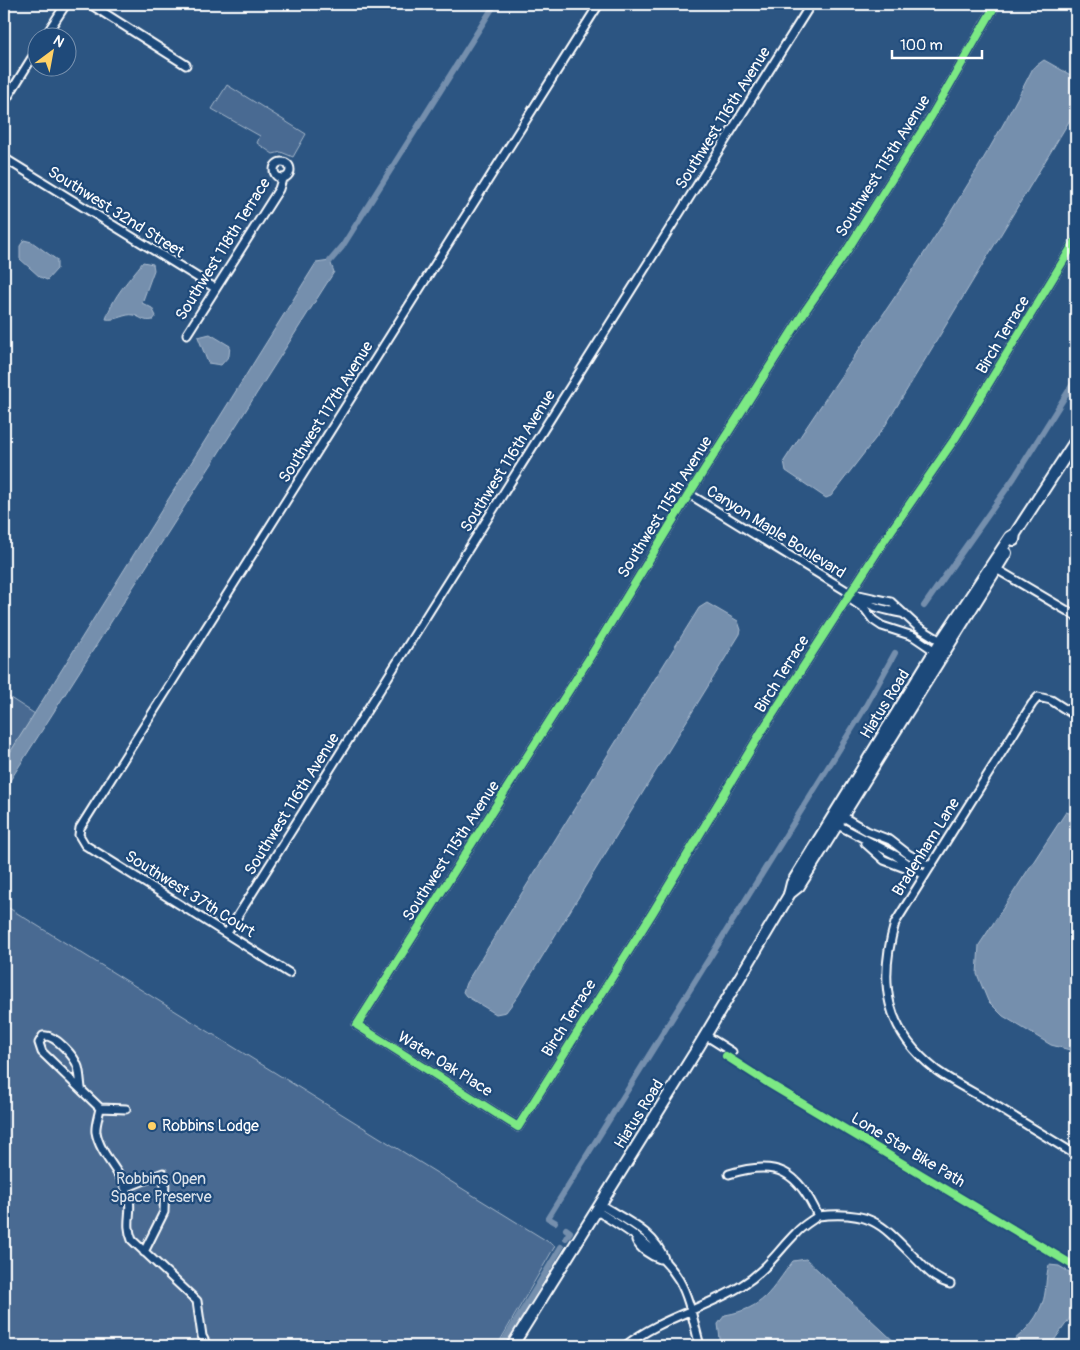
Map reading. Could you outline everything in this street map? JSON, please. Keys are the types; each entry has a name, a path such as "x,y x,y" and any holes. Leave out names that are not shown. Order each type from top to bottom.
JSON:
{"street":[{"path":"50,28 66,4"},
{"path":"90,4 186,65"},
{"name":"Southwest 117th Avenue","path":"79,836 80,828 599,4"},
{"name":"Southwest 116th Avenue","path":"227,933 812,4"},
{"name":"Southwest 115th Avenue","path":"357,1025 585,665 688,494 805,311 846,252 932,115 996,4"},
{"path":"4,103 28,64"},
{"name":"Southwest 32nd Street","path":"4,158 214,288"},
{"name":"Southwest 118th Terrace","path":"186,334 278,189 282,178"},
{"name":"Birch Terrace","path":"518,1127 850,593 956,438 1076,240"},
{"name":"Hiatus Road","path":"512,1346 705,1036 789,895 792,883 836,819 1010,537 1015,534 1076,440"},
{"name":"Canyon Maple Boulevard","path":"688,494 850,593 891,602 918,627 945,643"},
{"path":"993,567 1076,616"},
{"name":"Canyon Maple Boulevard","path":"850,593 853,601 865,609 873,620 882,626 913,636 938,653"},
{"name":"Canyon Maple Boulevard","path":"858,596 877,608 906,614"},
{"path":"873,620 877,608"},
{"name":"Bradenham Lane","path":"1076,716 1051,700 1038,697 1032,704 895,924 888,947 885,978 890,1008 898,1027 916,1050 936,1070 1076,1155"},
{"path":"836,819 861,839 873,852 889,862 924,875"},
{"path":"836,819 898,845 930,866"},
{"name":"Southwest 37th Court","path":"79,836 85,844 289,973"},
{"path":"861,839 893,853 924,875"},
{"path":"889,862 898,845"},
{"name":"Water Oak Place","path":"357,1025 518,1127"},
{"path":"80,1088 75,1059 52,1038 44,1036 39,1043 40,1048 80,1088 100,1108 126,1109"},
{"path":"705,1036 732,1052"},
{"path":"100,1108 96,1131 109,1162 125,1188 129,1199 127,1228 132,1240 197,1301 202,1336 207,1346"},
{"path":"729,1174 752,1167 772,1168 793,1177 808,1192 818,1216"},
{"path":"125,1188 156,1174 163,1173 164,1212 144,1252"},
{"path":"599,1208 665,1261 680,1281 700,1346"},
{"path":"599,1208 653,1238 661,1249 665,1261"},
{"path":"625,1346 640,1334 741,1286 768,1266 797,1232 818,1216 847,1213 870,1219 888,1230 937,1280 950,1284"}],"green space":[{"path":"227,85 306,134 293,157 281,152 273,154 257,143 260,136 212,109"},
{"path":"4,694 35,714 4,762"},
{"name":"Robbins Open Space Preserve","path":"4,905 555,1246 497,1346 4,1346"}],"shaded area":[{"path":"1044,60 1076,78 1076,110 885,426 831,496 826,498 786,471 784,461 946,220 1006,120 1033,68"},
{"path":"24,240 32,242 57,260 57,269 47,280 40,277 20,259 20,246"},
{"path":"330,261 334,272 4,790 4,762 316,263"},
{"path":"143,262 153,264 154,270 142,303 152,308 156,316 153,320 145,320 134,315 106,319 117,296"},
{"path":"210,334 230,346 229,356 221,365 208,363 198,337"},
{"path":"707,603 738,621 741,630 740,634 518,996 506,1012 496,1014 466,996 463,992 466,983 699,608"},
{"path":"1066,812 1076,815 1076,1046 1070,1050 1051,1045 1003,1016 988,1001 977,974 979,945"},
{"path":"806,1259 899,1346 721,1346 718,1324 725,1315 749,1308 758,1303 772,1289 793,1261"},
{"path":"1049,1265 1059,1266 1076,1276 1076,1313 1070,1318 1050,1346 1006,1346 1027,1328 1036,1317 1044,1300"}],"waterway":[{"path":"330,261 342,247 495,4"},
{"path":"924,606 1014,478 1076,379"},
{"path":"555,1222 548,1218 863,711 895,653"},
{"path":"566,1229 570,1232 566,1238"},
{"path":"501,1346 561,1247"}],"cycle path":[{"path":"996,4 932,115 846,252 805,311 689,494 590,657 357,1025 518,1127 653,912 760,734 884,541 956,437 1076,240"},
{"name":"Lone Star Bike Path","path":"726,1056 1076,1267"}],"place":[{"name":"Robbins Lodge","path":"152,1126"}]}
